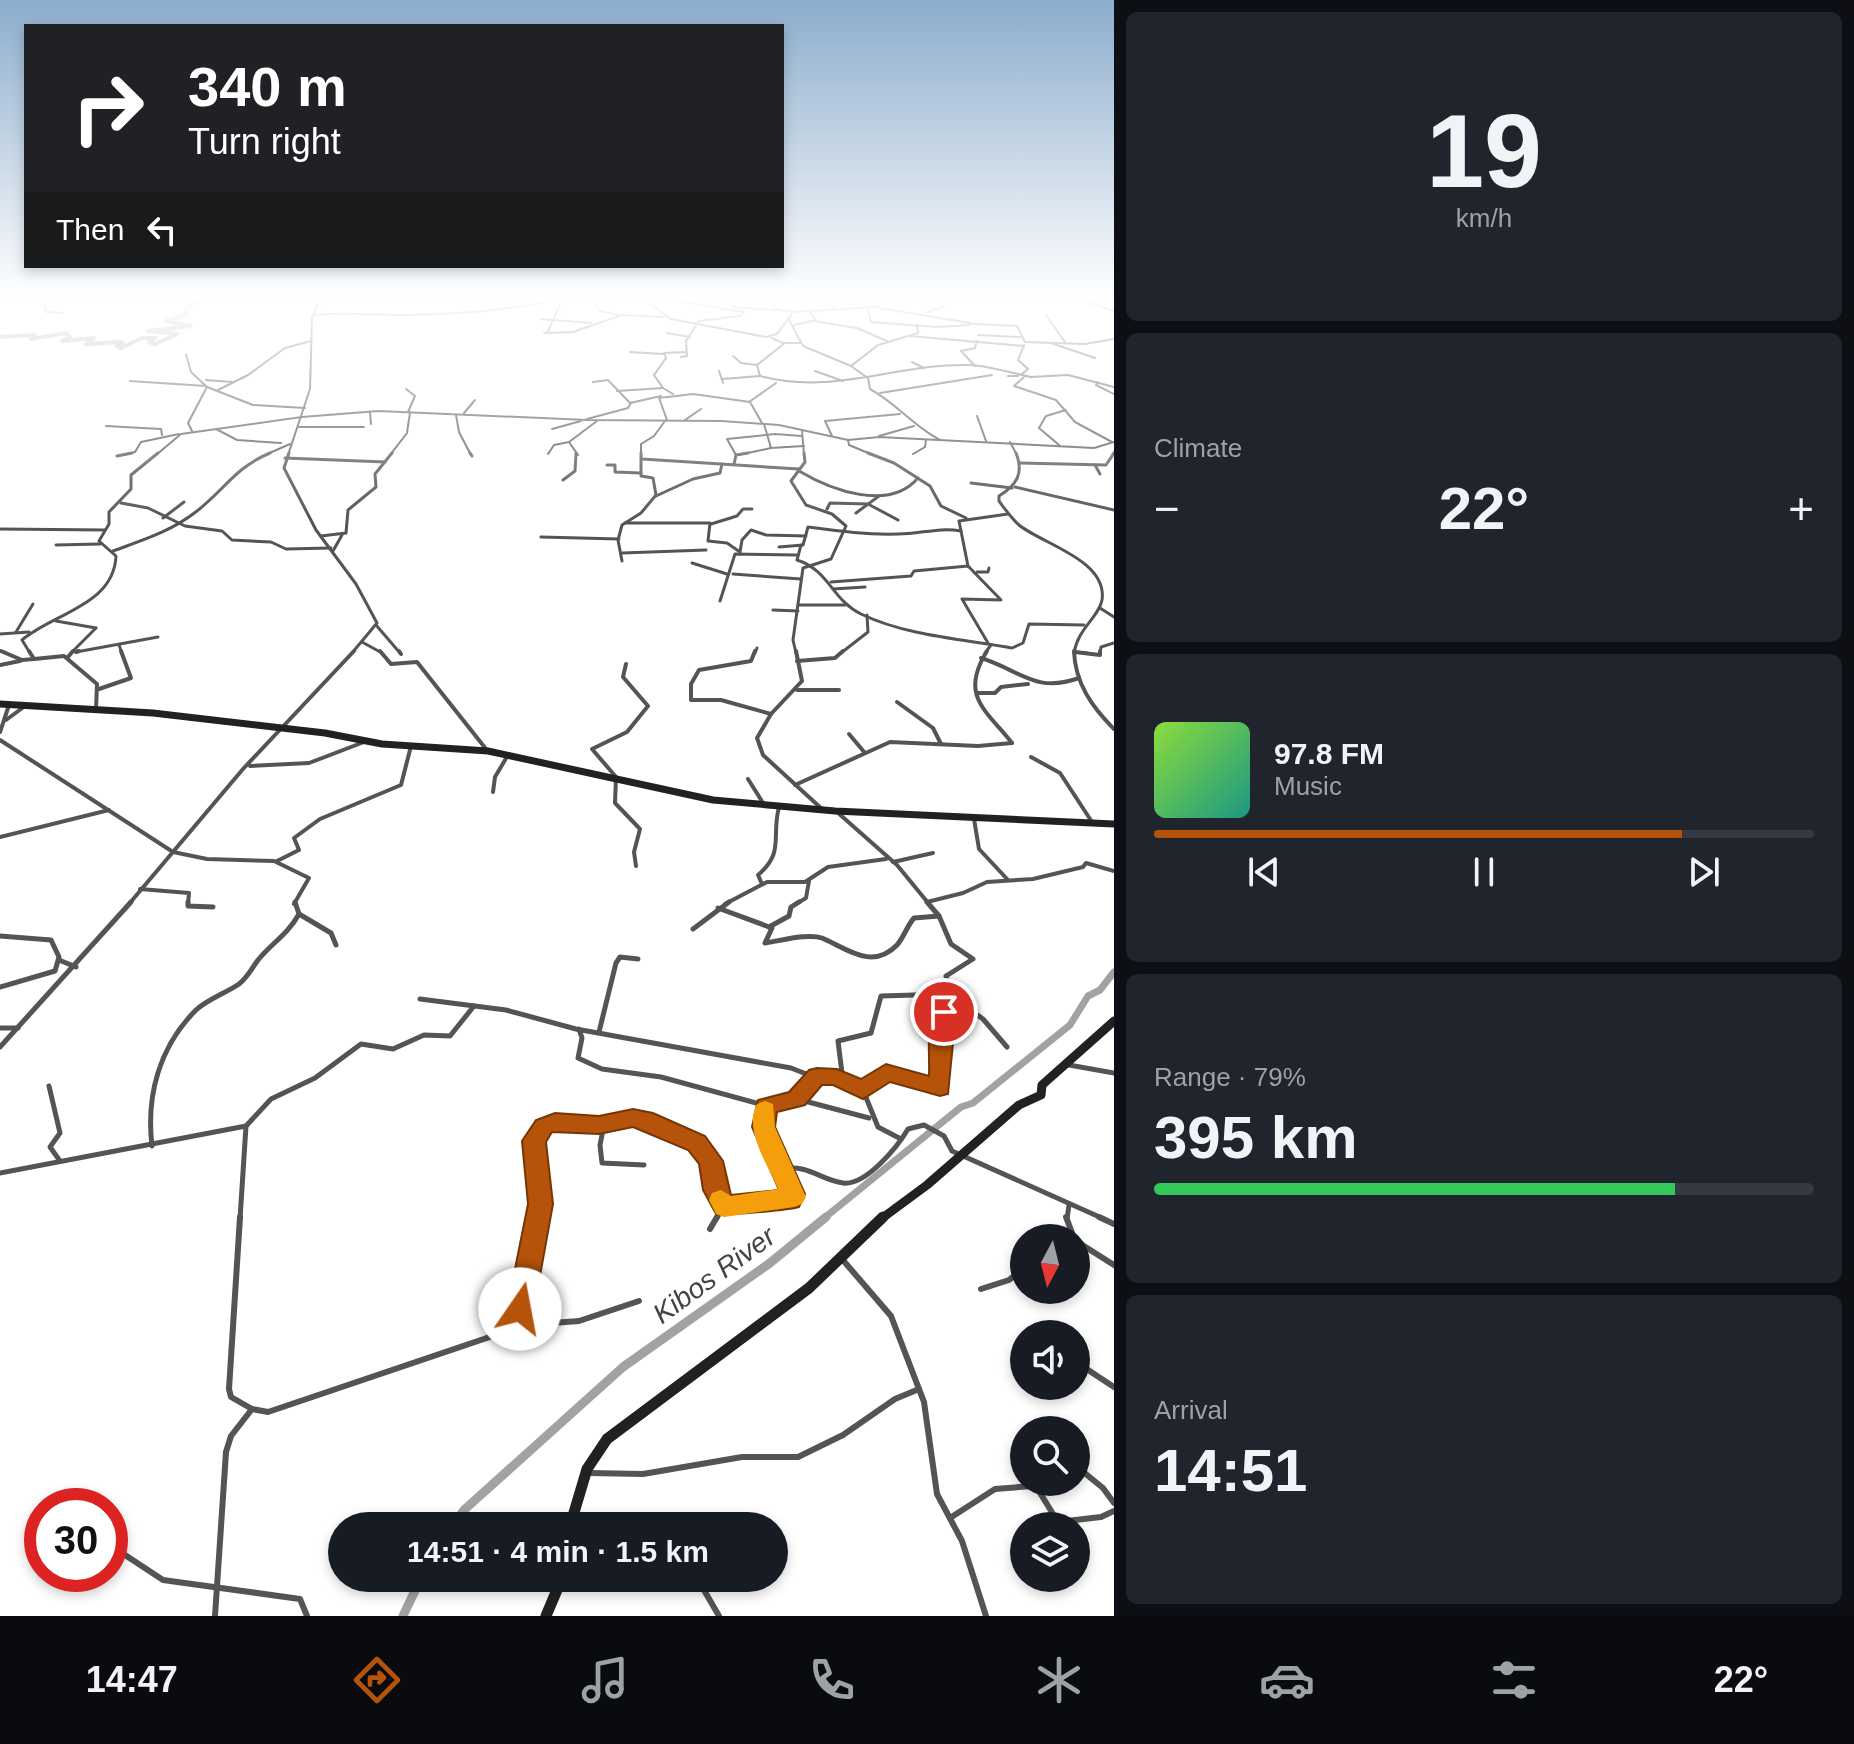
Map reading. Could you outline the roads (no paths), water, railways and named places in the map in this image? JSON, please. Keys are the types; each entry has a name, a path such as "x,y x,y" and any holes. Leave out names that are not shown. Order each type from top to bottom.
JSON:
{"main road":[{"path":"4,705 153,713 366,741 488,751 704,799 835,811 1114,824"},
{"path":"574,1512 593,1453 607,1439 842,1259 893,1208 927,1185 1019,1105 1041,1095 1042,1085 1114,1021"},
{"path":"546,1616 556,1592"}],"street":[{"path":"191,371 206,387"},
{"path":"218,390 253,371"},
{"path":"311,371 305,408 287,444 284,468 321,536 374,613 376,625 401,654"},
{"path":"656,371 653,376 673,394"},
{"path":"719,371 723,381 760,376 776,383 845,382 914,371"},
{"path":"759,371 760,376"},
{"path":"817,371 837,376 845,382"},
{"path":"858,371 868,380 870,389 892,401 914,426 940,440"},
{"path":"1006,371 1031,377"},
{"path":"1019,374 1024,371"},
{"path":"879,394 992,375"},
{"path":"1008,376 1068,375 1114,387"},
{"path":"1024,377 1014,386 1054,398"},
{"path":"593,382 607,379 615,391 631,403"},
{"path":"130,381 206,387 253,405 305,408"},
{"path":"202,381 235,382"},
{"path":"1098,382 1096,385 1114,394"},
{"path":"552,429 628,408 631,403 673,394 749,402 776,383"},
{"path":"206,387 188,423 191,431 206,432"},
{"path":"615,391 663,388"},
{"path":"344,534 345,515 354,499 376,487 375,474 407,433 409,412 415,396 406,389"},
{"path":"1049,393 1079,424 1113,442"},
{"path":"661,396 660,407 667,421"},
{"path":"462,415 475,400"},
{"path":"749,402 763,423 770,448"},
{"path":"685,420 701,409"},
{"path":"1059,445 1039,428 1046,416 1066,410"},
{"path":"370,412 371,424"},
{"path":"117,456 135,452 139,443 162,435 206,432 302,417 370,412 763,423 848,440 877,437 1010,442 1114,452 1107,465 1020,463"},
{"path":"832,436 825,421 901,414"},
{"path":"456,415 459,432 472,456"},
{"path":"977,416 986,441"},
{"path":"548,454 554,445 569,442 600,420"},
{"path":"641,473 641,444 654,436 667,421"},
{"path":"106,426 161,429 162,435"},
{"path":"877,437 914,426"},
{"path":"298,427 364,427"},
{"path":"216,429 222,435 247,442 287,444"},
{"path":"734,464 736,455 727,439 803,433"},
{"path":"803,433 805,462 791,481 794,491 806,505 827,509 843,522 846,532 831,559 803,568 793,640 802,679 771,714 758,736 761,751 823,809"},
{"path":"100,544 109,512 131,489 131,475 181,434"},
{"path":"848,440 849,445 887,460 932,487 941,506 966,518 1008,514"},
{"path":"913,454 925,447 926,440"},
{"path":"563,480 575,471 578,455 569,442"},
{"path":"1010,442 1020,463 1014,488 998,498 1008,514 1032,535 1092,573 1101,588 1100,608 1084,625 1075,652 1079,678 1091,705 1114,729"},
{"path":"1097,448 1113,442"},
{"path":"56,545 100,544 113,551 164,533 198,510 246,463 287,444"},
{"path":"736,455 770,448 805,446"},
{"path":"285,458 385,462"},
{"path":"642,459 800,470 829,488 879,496 894,496 918,478"},
{"path":"622,561 619,539 625,523 641,513 656,496 693,479 720,473 722,464"},
{"path":"607,465 615,465 615,472 641,473 644,477 653,478 656,496"},
{"path":"1095,465 1100,474"},
{"path":"971,483 1014,488 1114,510"},
{"path":"856,513 879,496"},
{"path":"163,518 184,502"},
{"path":"119,503 148,508 175,523 219,530 232,540 271,542 286,549 332,550 339,544 338,537 344,534"},
{"path":"827,509 830,503 868,504 898,520"},
{"path":"625,523 711,524 737,516 743,509 752,509"},
{"path":"966,518 958,524 968,566 1001,600 962,599 989,644"},
{"path":"711,524 708,541 727,543 740,552"},
{"path":"961,531 940,527 910,534 808,527 797,560 813,565 848,604 894,627 1017,647 1024,641 1027,625 1034,622 1084,625"},
{"path":"0,529 105,530"},
{"path":"740,552 742,540 751,530 766,535 806,536"},
{"path":"321,536 344,534"},
{"path":"541,537 619,539"},
{"path":"779,547 801,545"},
{"path":"622,553 706,550"},
{"path":"34,659 22,640 100,594 117,570 113,551"},
{"path":"720,601 735,554 797,555"},
{"path":"692,563 730,574 801,579"},
{"path":"831,582 911,576 914,571 968,566"},
{"path":"975,572 988,572 989,568"},
{"path":"833,589 865,587"},
{"path":"16,632 33,604"},
{"path":"773,610 848,604"},
{"path":"1100,608 1114,617"},
{"path":"797,661 837,657 868,632 867,615"},
{"path":"0,665 68,657 96,628 56,621"},
{"path":"0,1047 76,967 247,767 376,625"},
{"path":"0,634 33,632"},
{"path":"76,652 158,637"},
{"path":"361,642 378,649 391,664 417,662 451,703 464,726 488,751"},
{"path":"1075,652 1100,655 1101,647 1114,643"},
{"path":"795,785 890,742 1012,743 988,719 973,677 989,644"},
{"path":"99,689 131,678 119,645"},
{"path":"757,648 751,661 699,670 691,684 691,700 721,700 771,714"},
{"path":"0,651 22,660"},
{"path":"68,657 99,689"},
{"path":"981,658 1003,663 1031,684"},
{"path":"626,664 624,679 643,696 648,706 629,731 592,749 613,771 616,781 611,792 613,803 640,829 634,852 636,866"},
{"path":"977,693 995,693 1001,687 1031,684 1053,687 1079,678"},
{"path":"96,711 99,689"},
{"path":"795,690 839,690"},
{"path":"897,702 933,728 941,744"},
{"path":"4,705 6,720"},
{"path":"0,732 6,720 25,706"},
{"path":"849,734 865,753"},
{"path":"0,740 173,852 191,858 238,856 277,861 309,878 294,903 299,914 331,933 336,945"},
{"path":"247,767 304,765 340,755 366,741"},
{"path":"277,861 299,850 294,838 309,825 401,785 411,746"},
{"path":"493,792 495,777 508,754"},
{"path":"1031,757 1060,773 1092,822"},
{"path":"748,779 756,786 763,803"},
{"path":"762,884 758,875 770,868 777,855 775,819 780,805"},
{"path":"0,837 109,810"},
{"path":"835,811 891,860 939,916 951,944 973,959 949,972 949,995 939,1032 942,1043 940,1088 886,1073 863,1090"},
{"path":"974,819 979,849 1008,881"},
{"path":"769,927 789,916 791,907 806,898 809,881 815,873 828,867 933,853"},
{"path":"927,902 963,893 987,882 1083,867 1086,863 1114,871"},
{"path":"693,929 718,908 762,884 809,881"},
{"path":"140,889 189,893 188,906 213,907"},
{"path":"718,908 769,927 772,931 765,943 820,937 839,951 875,956 898,944 906,926 914,918 939,916"},
{"path":"152,1146 150,1095 155,1072 169,1049 197,1009 242,982 260,958 289,932 299,914"},
{"path":"0,936 51,940 59,960 57,968 51,973 0,987"},
{"path":"599,1032 616,963 626,956 638,959"},
{"path":"59,960 76,967"},
{"path":"837,1077 842,1073 838,1041 871,1033 881,996 949,995 969,1006 1007,1047"},
{"path":"420,999 537,1017 579,1029 791,1068 814,1077 837,1077 863,1090 871,1119 883,1132 901,1139"},
{"path":"0,1173 246,1126 271,1099 315,1078 361,1044 393,1049 424,1035 450,1036 474,1006"},
{"path":"0,1028 18,1028"},
{"path":"579,1029 582,1038 578,1058 582,1063 614,1072 661,1077 767,1106 797,1099 871,1119"},
{"path":"1066,1065 1114,1073"},
{"path":"797,1099 814,1077"},
{"path":"49,1086 60,1133 50,1147 56,1151 60,1161"},
{"path":"710,1229 724,1207 751,1201 793,1199 784,1169 764,1127 767,1106"},
{"path":"525,1325 520,1313 541,1204 536,1136 544,1126 555,1122 604,1125 638,1118 697,1143 711,1161 716,1190 724,1207"},
{"path":"604,1125 600,1145 602,1163 644,1165"},
{"path":"784,1169 798,1166 843,1183 851,1182 891,1156 908,1129 924,1125 944,1136 948,1148 1114,1224"},
{"path":"246,1126 229,1389 231,1397 252,1409 268,1412 334,1387 387,1374 525,1325 579,1321 639,1301"},
{"path":"1069,1205 1066,1217 1069,1224"},
{"path":"1090,1250 1114,1265"},
{"path":"842,1259 884,1304 919,1389 930,1431 937,1494 962,1541 986,1616"},
{"path":"981,1289 1010,1279"},
{"path":"1090,1371 1114,1387"},
{"path":"586,1473 643,1474 742,1457 798,1457 843,1435 895,1399 919,1389"},
{"path":"215,1616 215,1568 226,1452 231,1436 252,1409"},
{"path":"1090,1477 1114,1503"},
{"path":"950,1518 982,1495 1006,1487 1037,1488 1050,1514 1058,1522 1101,1517 1114,1511"},
{"path":"128,1557 163,1580 217,1590 300,1599 307,1616"},
{"path":"707,1592 719,1616"}],"waterway":[{"name":"Kibos River","path":"823,1219 961,1107 973,1103 1070,1025 1088,996 1100,990 1114,972"},
{"name":"Kibos River","path":"463,1512 623,1367 770,1263 826,1217"},
{"name":"Kibos River","path":"403,1616 414,1592"}]}
